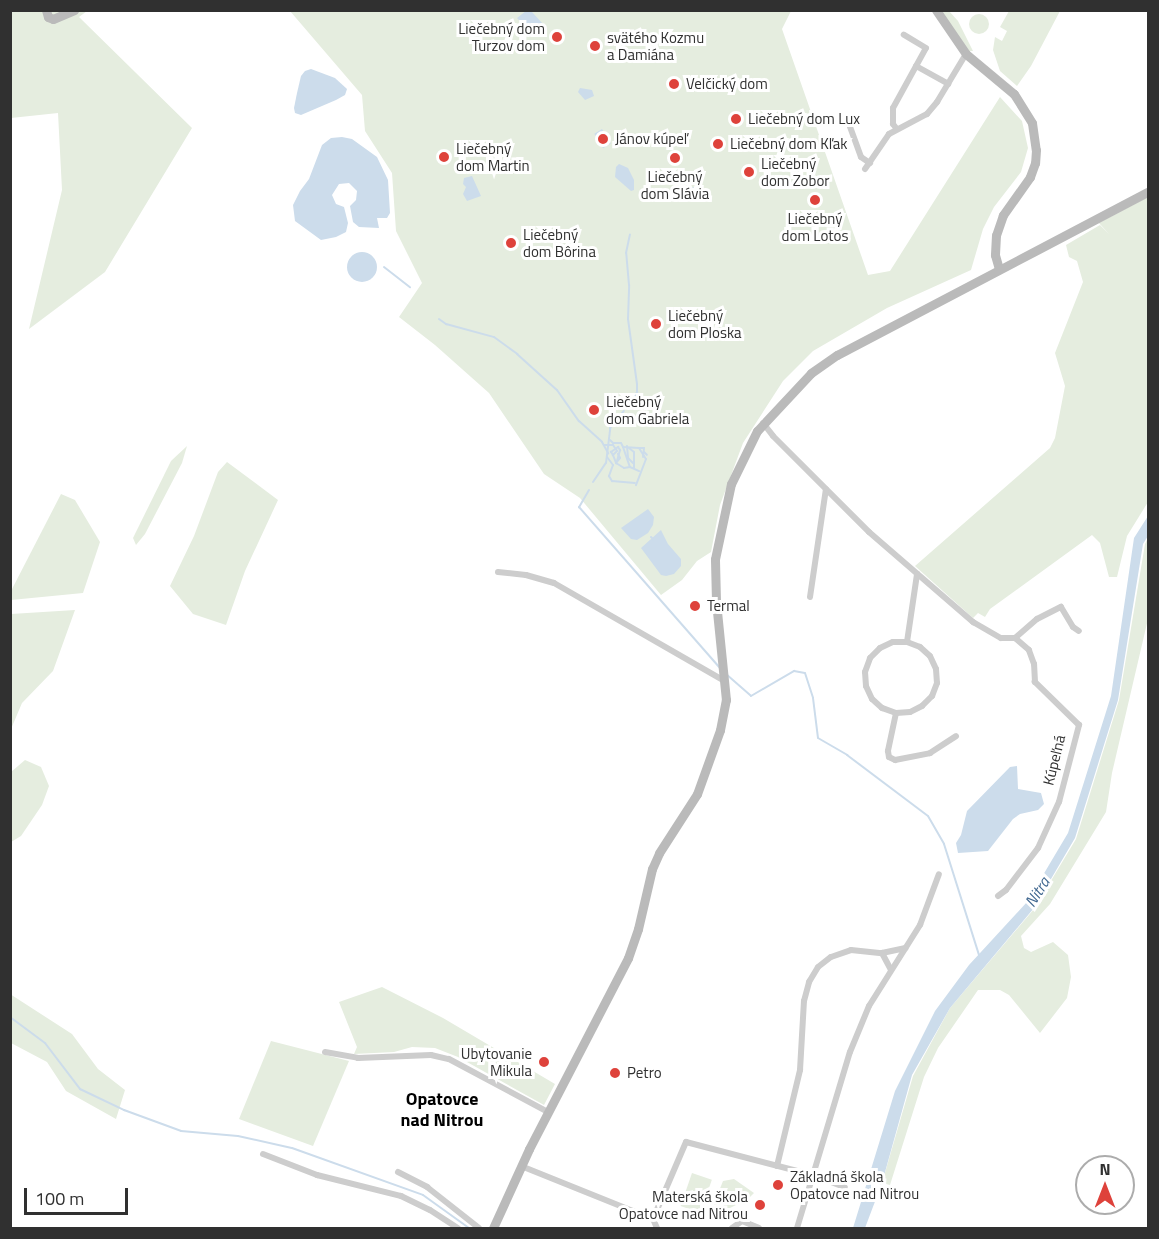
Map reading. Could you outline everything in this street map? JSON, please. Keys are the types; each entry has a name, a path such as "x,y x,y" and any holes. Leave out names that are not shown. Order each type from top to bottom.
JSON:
{"street":[{"path":"46,10 48,17 53,19 74,10"},
{"path":"936,10 966,54 1014,94 1032,123 1035,136 1035,163 1030,177 1003,215 996,235 995,255 999,269"},
{"path":"896,129 893,124 893,108 926,48 904,35"},
{"path":"865,169 896,129 927,114 966,54"},
{"path":"916,66 948,84"},
{"path":"849,124 861,157 870,163"},
{"path":"493,1228 548,1112 628,958 659,853 697,794 724,714 715,591 715,559 719,530 731,484 757,432 811,373 837,355 1149,192"},
{"path":"764,423 772,436 826,489 917,574 973,622 1001,638 1015,638 1037,618 1061,607 1073,627 1079,631"},
{"path":"810,597 826,489"},
{"path":"498,572 526,574 554,583 723,680"},
{"path":"907,642 917,574"},
{"name":"Kúpeľná","path":"998,896 1006,890 1038,849 1059,802 1078,725 1035,682 1034,663 1029,650 1015,638"},
{"path":"892,642 907,642 920,646 930,656 936,669 937,683 932,696 922,706 910,712 896,713 882,708 872,699 866,686 865,672 870,658 880,648 892,642"},
{"path":"896,713 888,751 890,757 895,760 930,753 956,736"},
{"path":"797,1228 850,1052 869,1006 920,925 939,874"},
{"path":"777,1166 800,1070 804,1001 809,982 818,967 831,957 851,950 882,952 906,948"},
{"path":"882,952 891,970"},
{"path":"325,1052 358,1058 430,1054 449,1059 548,1112"},
{"path":"653,1219 686,1142 813,1175 845,1187"},
{"path":"264,1154 317,1175 401,1196 430,1209 458,1228"},
{"path":"521,1166 653,1219 657,1228"},
{"path":"398,1172 427,1187 479,1228"},
{"path":"732,1228 742,1221 759,1228"}],"shaded area":[{"path":"10,11 87,11 79,17 192,128 105,272 29,329 62,190 58,113 11,118"},
{"path":"290,11 791,11 782,29 868,275 890,271 1000,97 1022,121 1028,148 1021,172 994,207 983,229 971,270 887,308 813,351 783,381 743,443 720,505 711,552 697,561 682,580 661,595 580,498 544,474 489,393 435,345 399,317 422,283 396,231 392,173 365,131 362,95"},
{"path":"941,11 949,11 958,21 973,51 969,51"},
{"path":"1009,11 1060,11 1031,66 1017,86 1000,71 993,50 995,37 1002,41 1007,31 1000,27"},
{"path":"979,14 986,17 989,24 986,31 979,34 972,31 969,24 972,17"},
{"path":"1148,197 1148,502 1127,536 1117,577 1109,577 1100,543 1092,535 990,609 985,617 978,613 973,618 915,566 1050,448 1055,438 1065,386 1055,353 1083,282 1077,261 1069,257 1066,245 1100,225 1109,234 1099,223"},
{"path":"187,446 182,463 145,534 136,545 133,538 171,461"},
{"path":"227,462 278,500 245,571 226,625 193,614 170,586 194,536 218,472"},
{"path":"61,494 75,500 100,542 83,593 11,600 11,591"},
{"path":"1148,538 1148,619 1112,773 1106,812 1050,904 1021,936 1024,948 1031,952 1053,942 1068,955 1071,977 1067,998 1040,1033 1009,995 1000,990 978,990 938,1048 924,1077 890,1185 882,1183 913,1076 950,1008 1034,909 1076,839 1119,700 1145,544"},
{"path":"75,610 53,671 22,703 11,729 11,614"},
{"path":"25,760 41,767 49,786 42,805 21,836 11,842 11,772"},
{"path":"382,987 443,1018 555,1084 544,1105 458,1057 435,1048 412,1047 394,1052 354,1054 357,1047 339,1002"},
{"path":"10,994 72,1034 98,1069 125,1090 116,1119 66,1091 47,1062 11,1043"},
{"path":"271,1041 349,1061 313,1146 239,1119"},
{"path":"692,1173 712,1180 700,1213 681,1206"},
{"path":"734,1179 754,1193 748,1199 708,1219 723,1181"}],"water":[{"path":"526,11 531,11 544,25 534,36 517,18"},
{"path":"311,69 335,78 347,89 345,95 301,115 295,113 294,108 297,93 301,76 305,71"},
{"path":"580,88 592,90 594,96 585,100 578,92"},
{"name":"Jánov kúpeľ","path":"602,129 611,144 603,148 594,134"},
{"path":"331,138 352,139 377,157 388,180 390,213 387,218 377,218 379,228 359,227 353,222 350,206 356,200 357,191 349,183 339,184 332,195 336,204 344,207 348,223 346,232 321,240 295,221 293,205 309,179 322,145"},
{"path":"619,164 628,168 634,180 634,190 631,191 615,177 616,167"},
{"path":"472,176 481,196 467,201 463,194 466,187 463,184 464,178"},
{"path":"362,252 373,256 377,267 373,278 362,282 351,278 347,267 351,256"},
{"path":"648,509 654,517 653,525 648,533 637,540 631,539 621,528"},
{"name":"Nitra","path":"1148,516 1148,536 1143,544 1118,700 1075,838 1034,908 950,1008 912,1075 882,1183 865,1228 853,1228 895,1091 935,1011 969,965 1027,902 1068,833 1111,696 1134,538"},
{"path":"661,530 668,544 681,559 681,566 674,574 666,576 661,575 641,548"},
{"path":"1017,766 1018,789 1041,793 1044,804 1038,810 1020,814 1013,819 988,851 958,853 956,843 961,835 967,811 1010,767"}],"waterway":[{"path":"693,188 694,192"},
{"path":"628,406 637,392 628,319 629,285 626,253 630,234"},
{"path":"384,267 410,287"},
{"path":"439,319 446,324 494,337 517,354 557,390 579,421 602,442 608,453"},
{"path":"593,482 606,463 610,428 624,411"},
{"path":"610,440 613,443 621,443 623,447 639,448 646,459 636,485"},
{"path":"604,445 613,445 617,451 613,455 616,463"},
{"path":"627,446 628,458 633,463"},
{"path":"613,455 611,452 618,447 620,450 617,461"},
{"path":"623,447 630,467 639,471"},
{"path":"629,448 634,452 634,468"},
{"path":"639,448 644,448 643,457"},
{"path":"644,452 647,455"},
{"path":"618,454 620,458 616,463 624,468 630,467"},
{"path":"607,457 613,465 609,476 612,481 635,483"},
{"path":"589,490 579,507 720,668"},
{"path":"726,674 751,696 794,671 805,673 813,698 818,738 847,755 928,816 944,844 979,955"},
{"path":"10,1017 45,1043 80,1089 124,1110 181,1131 238,1136 292,1148 423,1195 469,1228"}],"place":[{"name":"Liečebný dom Turzov dom","path":"557,37"},
{"name":"svätého Kozmu a Damiána","path":"595,46"},
{"name":"Velčický dom","path":"674,84"},
{"name":"Liečebný dom Lux","path":"736,119"},
{"name":"Jánov kúpeľ","path":"603,139"},
{"name":"Liečebný dom Kľak","path":"718,144"},
{"name":"Liečebný dom Martin","path":"444,157"},
{"name":"Liečebný dom Slávia","path":"675,158"},
{"name":"Liečebný dom Zobor","path":"749,172"},
{"name":"Liečebný dom Lotos","path":"815,200"},
{"name":"Liečebný dom Bôrina","path":"511,243"},
{"name":"Liečebný dom Ploska","path":"656,324"},
{"name":"Liečebný dom Gabriela","path":"594,410"},
{"name":"Termal","path":"695,606"},
{"name":"Ubytovanie Mikula","path":"544,1062"},
{"name":"Petro","path":"615,1073"},
{"name":"Základná škola Opatovce nad Nitrou","path":"778,1185"},
{"name":"Materská škola Opatovce nad Nitrou","path":"760,1205"}],"district":[{"name":"Opatovce nad Nitrou","path":"442,1110"}]}
